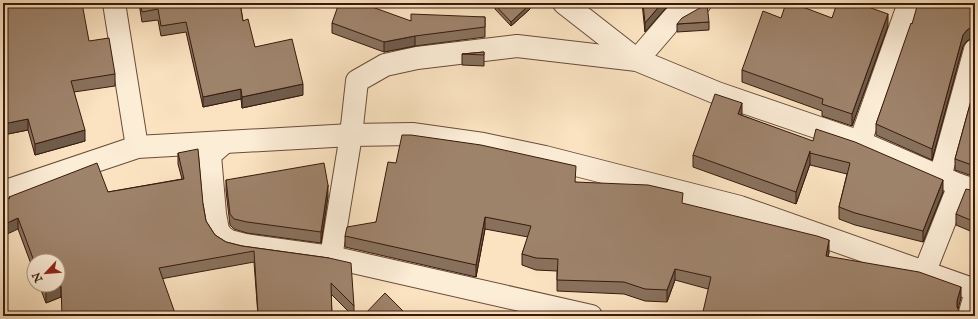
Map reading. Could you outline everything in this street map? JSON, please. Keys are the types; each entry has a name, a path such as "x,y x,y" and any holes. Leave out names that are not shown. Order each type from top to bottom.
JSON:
{"street":[{"path":"114,3 137,147"},
{"path":"564,3 637,60 717,93 860,142 958,184"},
{"path":"637,60 674,17 700,3"},
{"path":"860,142 909,3"},
{"path":"331,257 351,135 357,81 385,65 417,58 517,46 637,60"},
{"path":"925,271 958,184 975,50"},
{"path":"3,192 137,147 351,135 412,134 483,144 545,157 740,207 925,271 975,290"},
{"path":"225,142 210,155 215,214 218,230 222,236 229,241 245,245 331,257 591,316"},
{"path":"969,316 975,295"}],"building":[{"path":"3,3 82,3 89,41 109,38 115,74 71,81 85,130 35,144 28,119 3,124"},
{"path":"140,3 240,3 243,21 248,19 255,47 292,39 303,84 242,97 241,89 203,97 186,22 161,26 158,9 142,12"},
{"path":"339,3 361,3 411,21 411,14 485,17 485,27 415,36 384,42 332,23"},
{"path":"497,3 530,4 511,22 495,5"},
{"path":"643,3 662,3 645,23"},
{"path":"786,3 792,3 832,18 837,3 857,3 888,14 852,114 822,104 823,99 742,70 763,11 781,18"},
{"path":"918,3 952,3 975,9 975,27 967,30 963,35 932,149 876,124 911,23 912,24"},
{"path":"707,4 709,22 677,24 682,18"},
{"path":"484,52 484,55 462,54"},
{"path":"975,86 975,166 955,159"},
{"path":"715,94 742,103 738,114 813,141 816,129 855,142 943,180 923,231 855,213 839,207 850,163 810,153 810,151 796,192 693,155"},
{"path":"402,135 481,145 576,166 575,182 648,185 683,193 682,203 817,236 829,240 826,256 919,272 961,287 957,307 960,313 966,316 702,316 711,277 675,269 667,290 645,289 624,282 557,280 558,259 536,258 522,254 531,226 485,217 476,265 345,236 347,227 376,222 388,162 396,163"},
{"path":"198,149 206,221 215,235 226,242 242,246 329,258 351,263 354,306 331,283 332,316 261,316 261,313 258,313 254,251 159,268 176,316 62,316 61,293 66,293 66,253 31,253 18,218 3,225 3,201 10,198 9,197 97,163 108,192 184,179 178,153"},
{"path":"324,163 328,185 321,232 247,222 234,219 230,214 226,180"},
{"path":"966,189 975,191 975,222 956,214"},
{"path":"385,293 408,316 363,316"}]}
